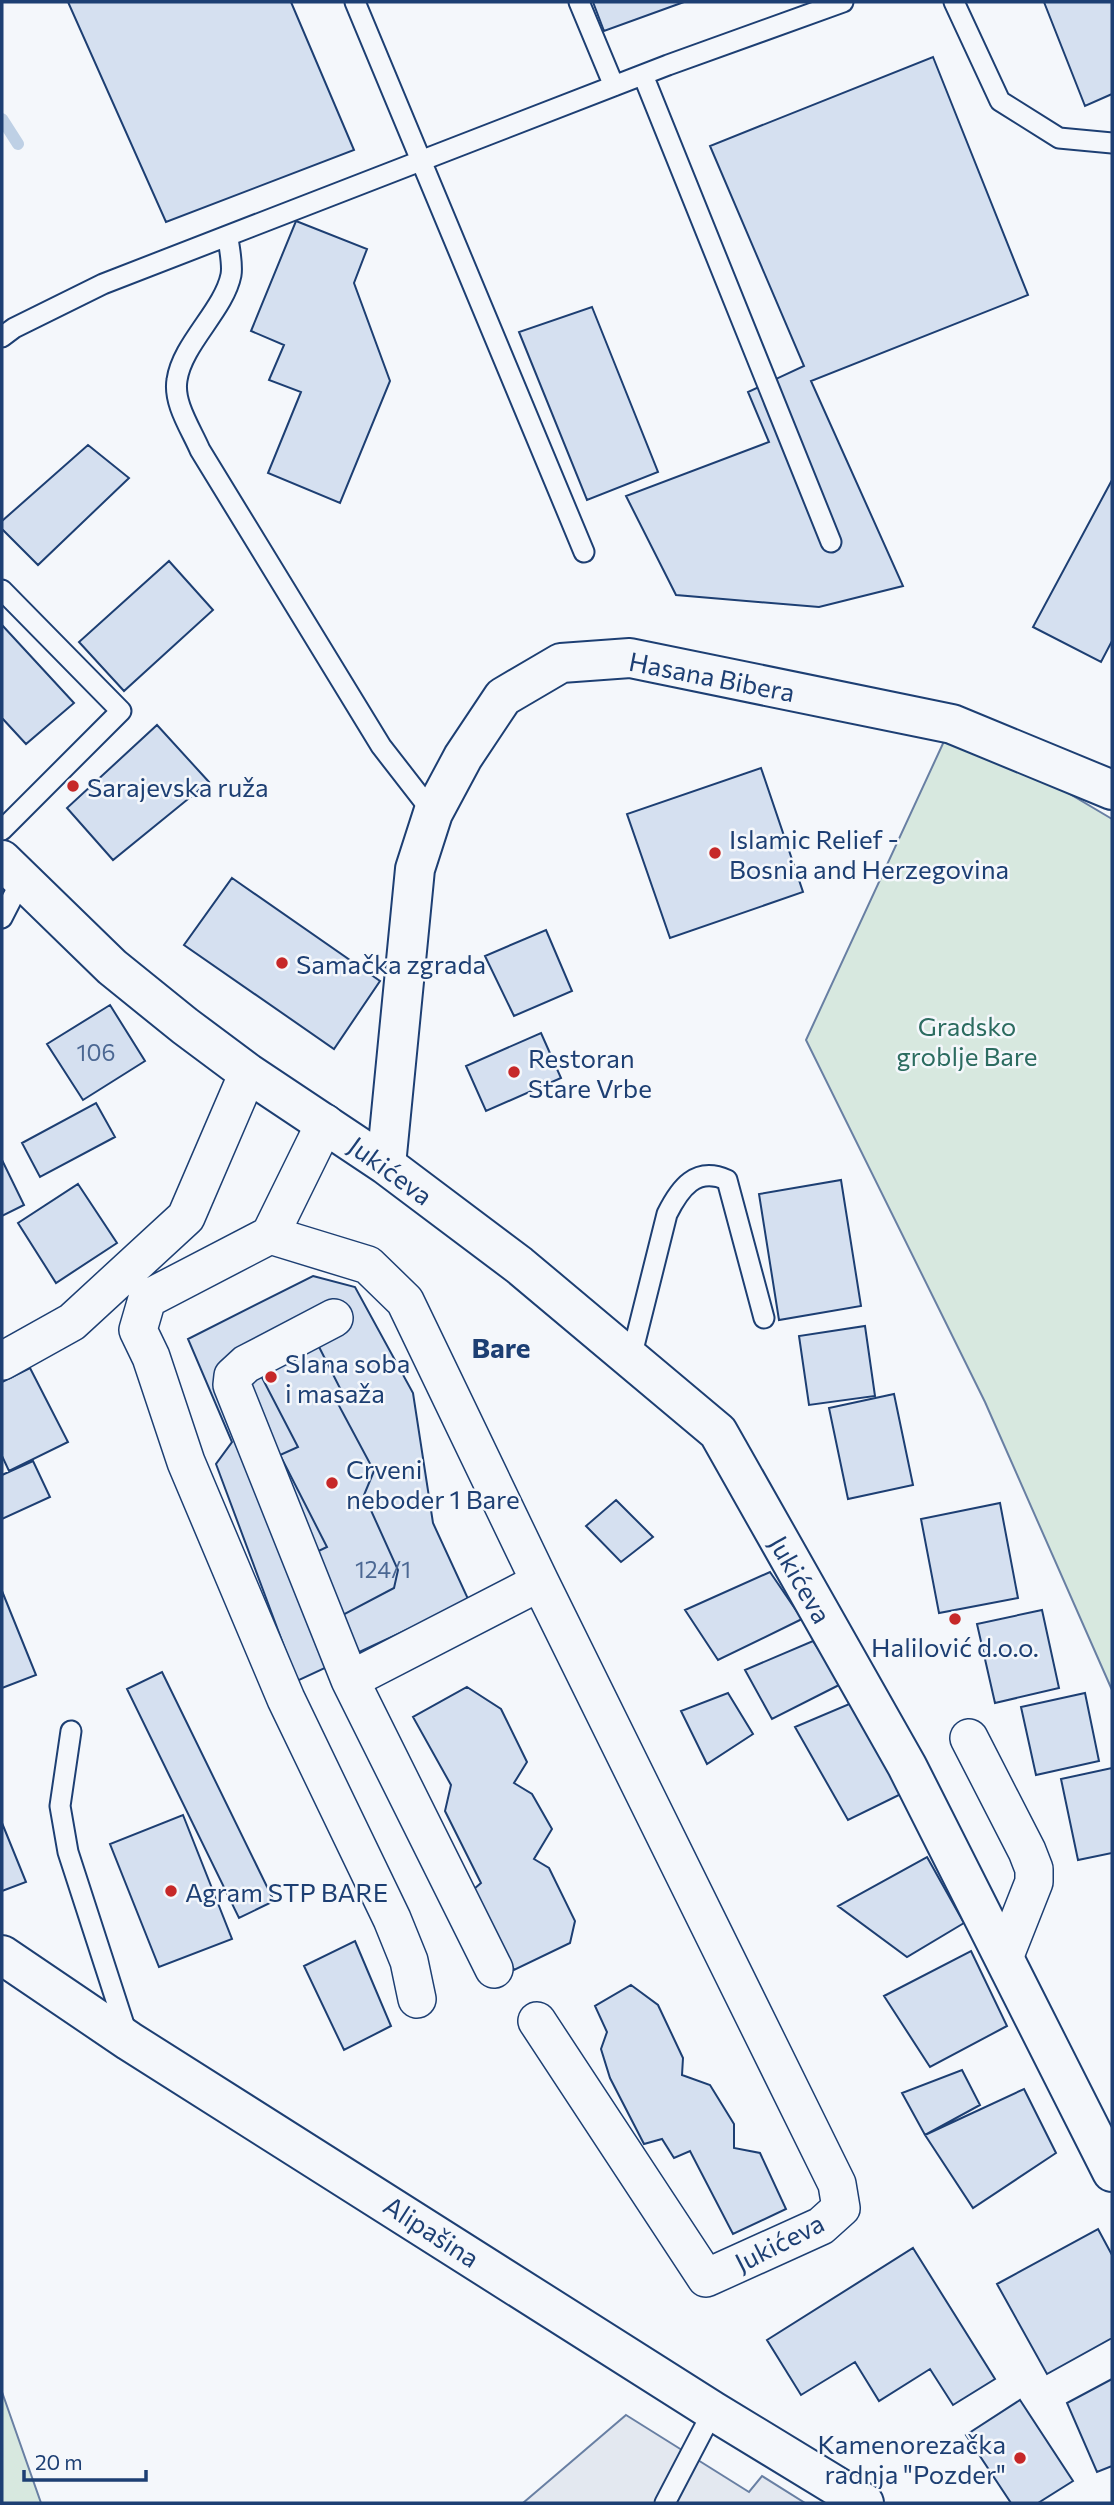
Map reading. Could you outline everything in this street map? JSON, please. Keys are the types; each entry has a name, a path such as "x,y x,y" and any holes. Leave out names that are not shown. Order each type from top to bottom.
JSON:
{"street":[{"name":"Hasana Bibera","path":"386,1165 415,869 433,813 463,757 503,697 561,663 630,658 953,724 1112,790"},
{"name":"Jukićeva","path":"12,871 112,967 185,1026 248,1073 386,1165 519,1265 718,1432 907,1766 1112,2172"},
{"path":"2,1361 72,1322 186,1217 248,1073"},
{"name":"Jukićeva","path":"324,1123 270,1235 369,1265 405,1301 540,1582 837,2184 841,2208 821,2226 706,2278 537,2021"},
{"path":"270,1235 148,1299 138,1330 151,1357 186,1462 286,1699 392,1919 409,1961 417,1999"},
{"path":"334,1318 246,1364 233,1376 232,1385 350,1680 494,1969"},
{"path":"350,1680 540,1582"},
{"path":"969,1738 1034,1869 1034,1882 1004,1958"},
{"name":"Alipašina","path":"2,1955 129,2040 864,2503"}],"lane":[{"path":"355,2 584,552"},
{"path":"579,2 614,86"},
{"path":"2,337 13,328 103,284 614,86 843,2"},
{"path":"954,2 1000,101 1059,138 1112,143"},
{"path":"643,75 831,542"},
{"path":"228,237 231,274 217,306 187,354 177,380 180,407 200,450 382,746 433,813"},
{"path":"2,590 121,711 2,830"},
{"path":"2,918 12,871"},
{"path":"631,1358 667,1214 674,1199 686,1185 700,1176 713,1174 727,1180 764,1318"},
{"path":"71,1731 60,1806 68,1852 129,2040"},
{"path":"665,2503 713,2410"}],"green space":[{"name":"Gradsko groblje Bare","path":"952,724 1112,819 1112,1690 985,1402 806,1040"},
{"path":"2,2392 41,2503 2,2503"}],"shaded area":[{"path":"626,2415 749,2492 762,2476 805,2503 523,2503"}],"building":[{"path":"68,2 291,2 354,150 166,222"},
{"path":"593,2 684,2 604,31"},
{"path":"1044,2 1112,2 1112,94 1085,106"},
{"path":"933,57 1028,295 811,381 903,586 819,607 676,595 626,496 769,442 748,392 804,366 710,146"},
{"path":"296,221 367,249 354,283 390,381 340,503 268,473 301,392 269,380 284,345 251,331"},
{"path":"592,307 658,472 587,500 519,332"},
{"path":"88,445 129,478 38,565 2,529 2,521"},
{"path":"1112,480 1112,641 1101,662 1033,627"},
{"path":"169,561 213,610 124,691 79,642"},
{"path":"2,625 74,703 26,744 2,718"},
{"path":"157,725 209,782 113,860 67,808"},
{"name":"Islamic Relief - Bosnia and Herzegovina","path":"761,768 803,892 670,938 627,814"},
{"name":"Samačka zgrada","path":"232,878 380,981 334,1049 184,945"},
{"path":"546,930 572,991 514,1016 485,956"},
{"path":"110,1005 145,1061 83,1100 47,1044"},
{"name":"Restoran Stare Vrbe","path":"541,1033 561,1078 486,1111 466,1066"},
{"path":"96,1103 115,1137 40,1177 22,1143"},
{"path":"2,1160 24,1205 2,1216"},
{"path":"841,1180 861,1306 779,1320 759,1194"},
{"path":"78,1184 117,1243 56,1283 18,1223"},
{"path":"313,1276 355,1287 413,1393 433,1523 469,1601 297,1681 216,1464 232,1442 188,1339"},
{"path":"865,1326 875,1396 809,1405 799,1336"},
{"name":"Crveni neboder 1 Bare","path":"315,1339 345,1398 337,1402 374,1471 364,1495 398,1570 394,1588 341,1616 310,1555 327,1547 280,1455 298,1447 257,1368"},
{"path":"30,1368 68,1442 9,1471 2,1456 2,1382"},
{"path":"894,1394 913,1485 848,1499 829,1408"},
{"path":"33,1461 50,1497 2,1519 2,1475"},
{"path":"616,1500 653,1537 621,1562 586,1526"},
{"path":"1000,1503 1018,1598 939,1613 921,1519"},
{"path":"770,1572 802,1619 718,1660 685,1610"},
{"path":"2,1591 36,1675 2,1688"},
{"path":"1042,1610 1059,1688 995,1703 977,1624"},
{"path":"813,1641 841,1684 772,1719 745,1670"},
{"path":"162,1672 274,1901 239,1918 127,1689"},
{"path":"467,1687 501,1709 527,1762 514,1783 532,1794 552,1829 534,1859 549,1868 575,1921 570,1943 514,1970 474,1889 481,1883 445,1811 451,1785 413,1717"},
{"path":"728,1693 753,1734 707,1764 681,1711"},
{"path":"1085,1693 1099,1761 1036,1775 1021,1707"},
{"path":"854,1702 903,1793 848,1820 795,1727"},
{"path":"1112,1768 1112,1853 1078,1860 1061,1779"},
{"name":"Agram STP BARE","path":"183,1815 232,1939 159,1967 110,1844"},
{"path":"2,1823 26,1882 2,1891"},
{"path":"927,1857 964,1923 907,1957 838,1906"},
{"path":"355,1941 391,2026 344,2050 304,1966"},
{"path":"971,1951 1007,2026 930,2067 884,1996"},
{"path":"631,1985 658,2005 683,2058 682,2075 710,2085 734,2124 734,2148 760,2153 786,2209 733,2234 690,2151 674,2158 662,2139 644,2144 610,2078 601,2049 607,2032 595,2006"},
{"path":"962,2070 980,2105 925,2135 902,2093"},
{"path":"1024,2089 1056,2153 973,2208 925,2135"},
{"path":"1098,2229 1112,2255 1112,2338 1047,2374 997,2284"},
{"path":"913,2248 995,2379 953,2405 930,2369 879,2401 855,2362 801,2395 767,2340"},
{"path":"1112,2379 1112,2466 1097,2472 1067,2403"},
{"name":"Kamenorezačka radnja \"Pozder\"","path":"1020,2400 1073,2481 1038,2503 1011,2503 966,2435"}],"waterway":[{"path":"2,119 18,144"}],"place":[{"name":"Sarajevska ruža","path":"73,786"},
{"name":"Islamic Relief - Bosnia and Herzegovina","path":"715,853"},
{"name":"Samačka zgrada","path":"282,963"},
{"name":"Restoran Stare Vrbe","path":"514,1072"},
{"name":"Slana soba i masaža","path":"271,1377"},
{"name":"Crveni neboder 1 Bare","path":"332,1483"},
{"name":"Halilović d.o.o.","path":"955,1619"},
{"name":"Agram STP BARE","path":"171,1891"},
{"name":"Kamenorezačka radnja \"Pozder\"","path":"1020,2458"}],"district":[{"name":"Bare","path":"501,1347"}]}
